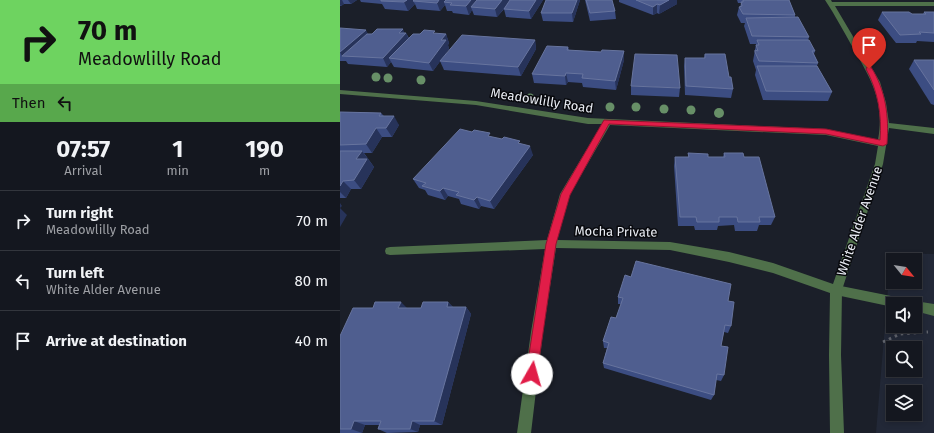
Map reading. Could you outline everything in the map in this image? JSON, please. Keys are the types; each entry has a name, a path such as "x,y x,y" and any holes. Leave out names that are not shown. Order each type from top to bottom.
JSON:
{"street":[{"path":"830,2 934,4"},
{"name":"White Alder Avenue","path":"830,2 876,82 882,103 885,125 879,164 836,290 835,355 837,433"},
{"name":"Meadowlilly Road","path":"340,92 476,103 588,121 826,132 883,144"},
{"path":"524,433 537,332 551,244 565,194 607,122"},
{"path":"885,125 934,131"},
{"name":"Mocha Private","path":"390,251 551,244 670,246 729,257 773,268 836,290 886,300"},
{"path":"922,307 934,310"}],"path":[{"path":"882,342 900,334 934,332"}],"shaded area":[{"path":"922,254 934,254 934,433 876,433 886,313 886,333 922,333 922,297 887,297 888,289 922,289"}],"building":[{"path":"381,0 407,0 404,2"},
{"path":"439,0 437,3 413,1"},
{"path":"446,0 471,0 466,6 450,5 452,3 444,2"},
{"path":"477,0 502,0 495,9 471,7"},
{"path":"510,0 536,0 529,11 504,9"},
{"path":"546,0 577,0 572,13 541,13"},
{"path":"586,0 612,0 615,11 590,13"},
{"path":"636,0 669,0 653,7"},
{"path":"743,0 789,0 795,15 743,14 739,7 742,6 741,2 743,2"},
{"path":"882,12 909,12 912,14 926,14 924,12 934,12 934,33 919,32 921,34 900,35"},
{"path":"798,17 809,37 752,36 746,18"},
{"path":"340,28 366,30 340,52"},
{"path":"377,29 403,29 399,33 406,33 383,58 342,56 367,34 372,34"},
{"path":"424,30 435,31 433,33 446,34 441,40 446,40 429,63 389,58 413,34 420,34"},
{"path":"462,35 535,40 518,67 440,61"},
{"path":"757,40 809,40 815,51 812,51 818,63 759,61 755,52 755,50 758,51 756,45 759,45"},
{"path":"547,46 568,47 567,50 601,52 602,50 624,51 615,81 582,78 583,74 566,73 565,76 532,74"},
{"path":"635,54 677,55 680,88 631,86"},
{"path":"705,54 725,54 729,77 731,77 733,89 686,86 685,58 705,58"},
{"path":"914,60 934,60 934,90"},
{"path":"757,66 817,66 832,92 766,91"},
{"path":"340,112 381,113 379,116 394,116 386,128 376,128 366,144 340,145"},
{"path":"460,129 472,132 474,130 490,133 488,136 502,139 504,137 520,141 518,143 530,146 490,201 477,197 474,200 456,195 459,192 443,188 440,191 422,186 426,183 413,179"},
{"path":"340,151 362,151 356,159 367,159 354,180 343,181 340,186"},
{"path":"688,153 708,154 708,157 725,157 724,153 743,153 744,157 759,157 775,217 759,217 760,222 738,222 737,217 719,217 719,222 697,222 696,217 680,217 675,157 689,157"},
{"path":"636,261 731,284 728,301 734,302 731,326 725,325 721,346 728,347 724,375 717,374 714,395 603,363 609,343 603,341 611,317 616,318 623,298 618,297 625,275 631,277"},
{"path":"375,302 401,302 398,308 421,308 423,302 448,302 447,307 466,307 434,421 412,421 410,429 378,429 381,421 354,421 351,429 340,429 340,336 353,308 373,308"}],"route":[{"path":"532,374 551,244 565,194 607,122 826,132 883,144 885,125 882,103 876,82 869,69"}]}
